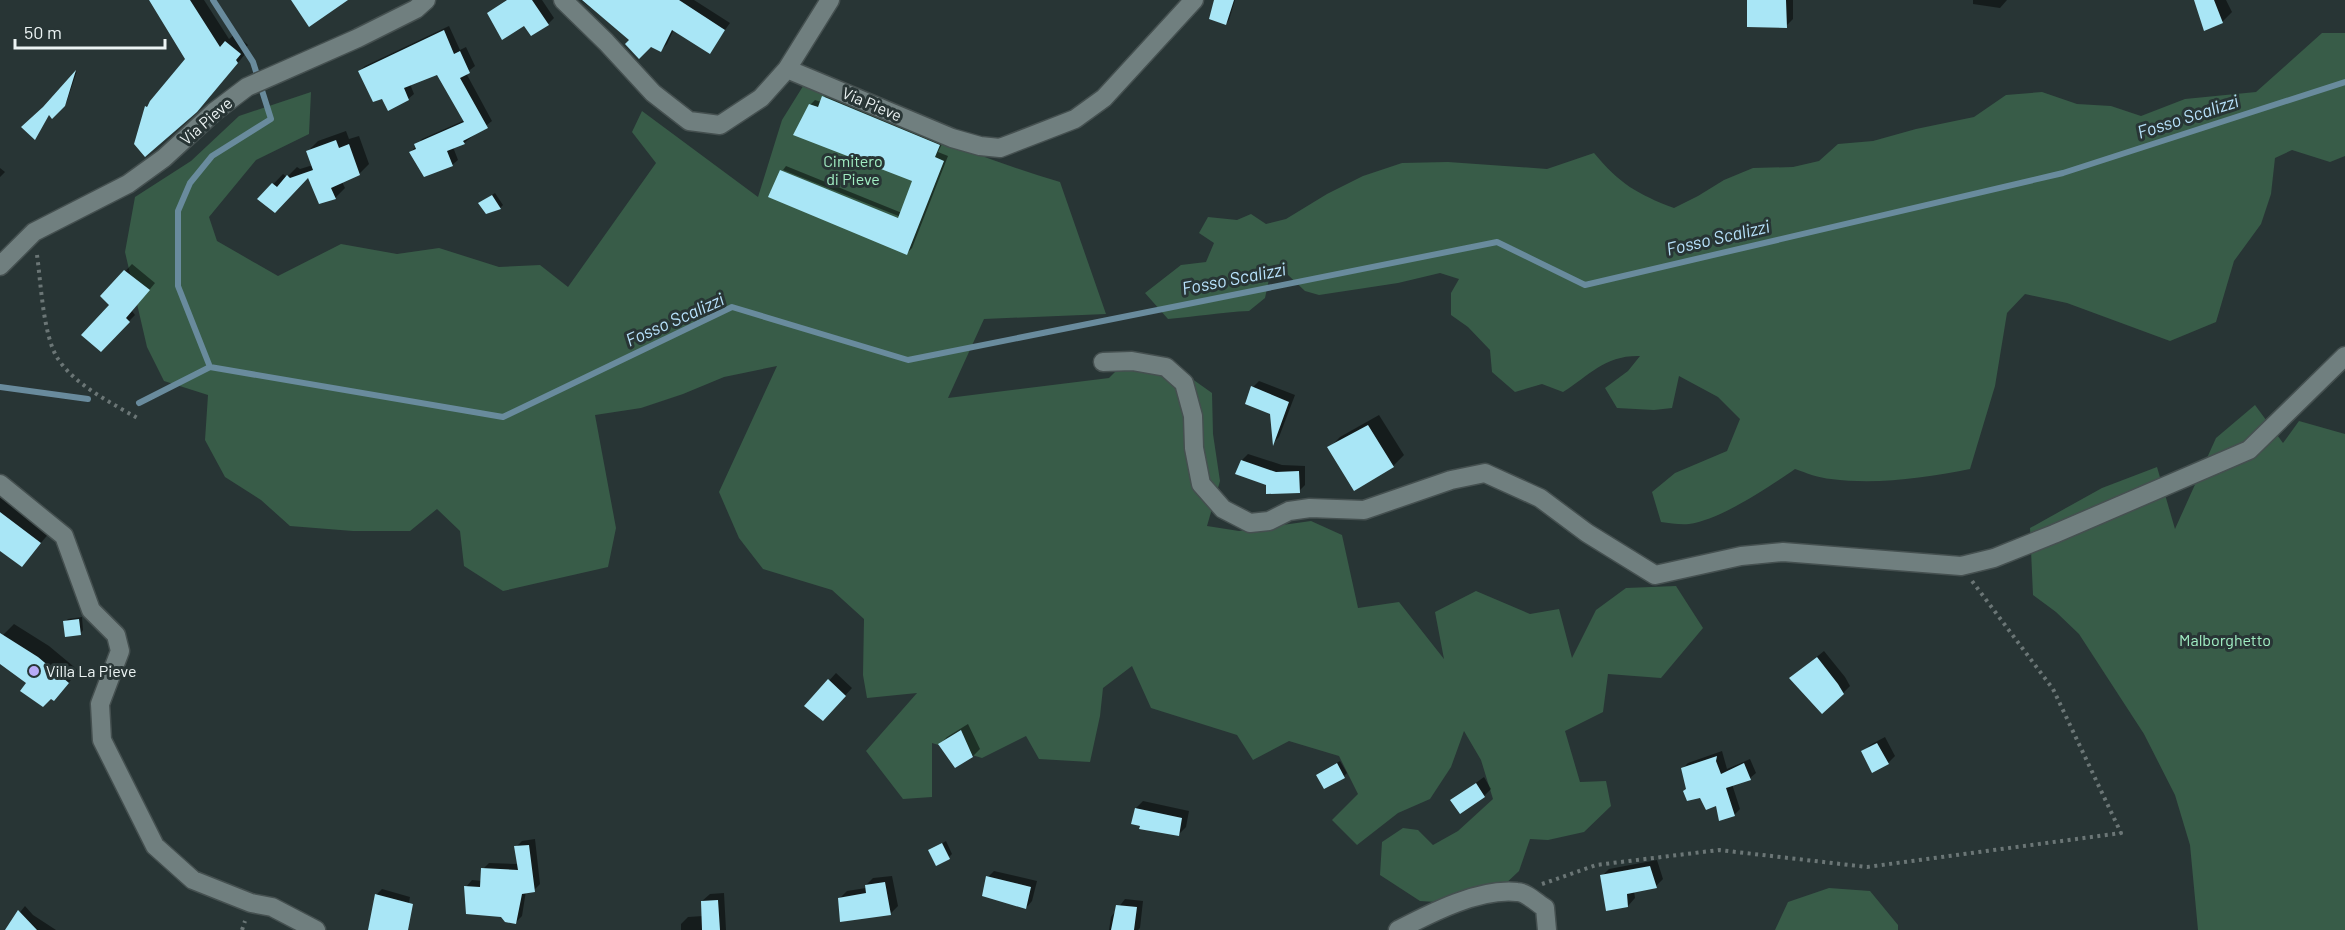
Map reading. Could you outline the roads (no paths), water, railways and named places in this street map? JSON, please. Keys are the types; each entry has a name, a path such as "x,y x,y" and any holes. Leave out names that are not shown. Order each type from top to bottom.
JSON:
{"street":[{"name":"Via Pieve","path":"0,266 34,232 128,184 164,158 214,112 247,87 358,38 416,9 426,0"},
{"path":"563,0 653,93 689,121 720,125 761,98 787,69 830,0"},
{"name":"Via Pieve","path":"787,69 952,138 980,146 1000,148 1075,119 1104,98 1194,0"},
{"path":"1103,362 1132,361 1166,367 1184,383 1193,416 1194,448 1201,484 1223,509 1250,523 1269,520 1289,511 1310,508 1364,510 1451,480 1485,473 1540,498 1587,533 1655,575 1741,555 1783,552 1961,567 1994,558 2249,450 2345,356"},
{"path":"0,484 64,536 92,610 116,635 120,651 100,704 102,740 155,846 193,880 251,903 272,907 316,930"},
{"path":"1398,930 1439,909 1489,894 1519,891 1545,908 1547,930"}],"waterway":[{"path":"210,367 178,286 178,211 190,183 212,156 271,119 253,62 213,0"},
{"name":"Fosso Scalizzi","path":"139,403 210,367 503,417 732,307 908,360 1497,242 1585,285 2063,173 2345,82"},
{"name":"Fosso Scalizzi","path":"0,387 88,399"}],"place":[{"name":"Villa La Pieve","path":"34,671"}],"park label":[{"name":"Cimitero di Pieve","path":"853,170"},
{"name":"Malborghetto","path":"2225,640"}]}
